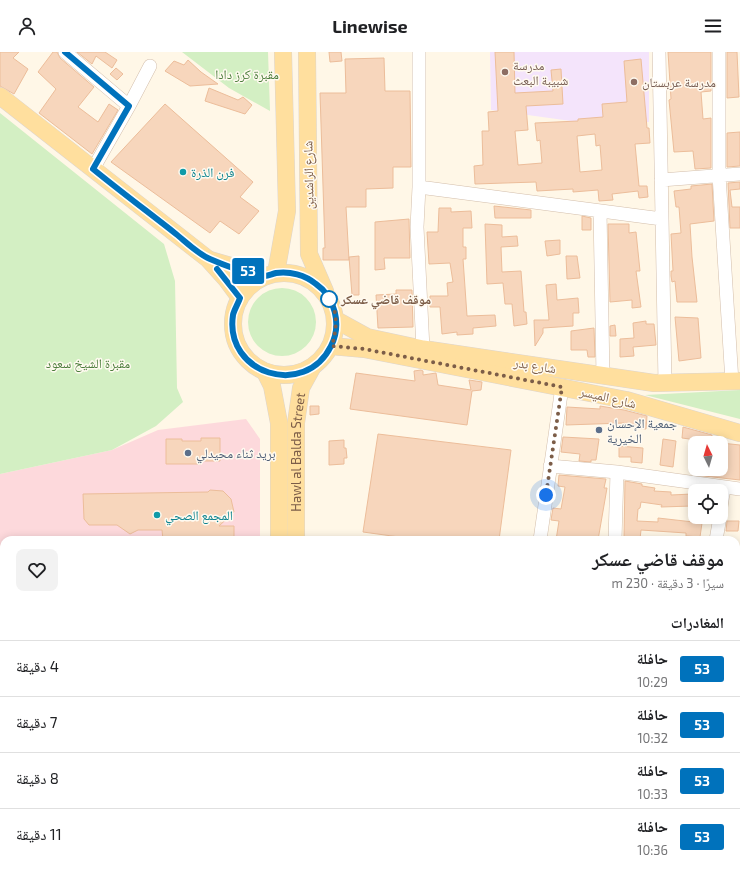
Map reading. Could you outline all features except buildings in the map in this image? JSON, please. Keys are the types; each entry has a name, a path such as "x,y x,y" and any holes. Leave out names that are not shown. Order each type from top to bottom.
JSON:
{"main road":[{"name":"شارع الراشدين","path":"271,275 287,211 283,52"},
{"name":"شارع الراشدين","path":"307,52 309,254 327,294"},
{"path":"0,96 208,259 226,279 240,298"},
{"path":"208,259 271,275"},
{"path":"290,273 304,277 317,284 327,294 332,302 336,320 335,333 332,346 323,358 312,368 297,374 281,376 265,372 250,363 239,349 233,332 233,315 240,298 255,281 271,275 290,273"},
{"name":"شارع بدر","path":"336,320 367,337 423,349 654,383 736,382"},
{"name":"شارع الميسر","path":"332,346 364,349 626,400 740,433"},
{"name":"Hawl al Balda Street","path":"296,536 296,423 301,388 312,368"},
{"name":"Hawl al Balda Street","path":"265,372 272,386 279,423 279,536"}],"street":[{"path":"65,52 129,106"},
{"path":"419,52 420,187 417,227 423,349"},
{"path":"659,52 665,383"},
{"path":"719,52 719,175 736,382"},
{"path":"93,169 150,66"},
{"path":"661,180 740,174"},
{"path":"420,187 662,219"},
{"path":"600,211 603,376"},
{"path":"541,536 562,387"},
{"path":"550,466 617,472 703,484"},
{"path":"615,536 617,472"},
{"path":"728,488 740,489"},
{"path":"717,536 719,524"}],"shaded area":[{"path":"490,52 649,52 649,122 571,121 491,110"},
{"path":"246,419 260,439 260,536 0,536 0,474 112,450 158,430"}],"green space":[{"name":"مقبرة كرز دادا","path":"182,52 268,52 270,111 229,88"},
{"name":"مقبرة الشيخ سعود","path":"0,113 164,244 175,281 177,388 183,402 156,426 112,450 0,474"},
{"path":"282,288 295,291 306,298 313,309 316,322 313,335 306,346 295,353 282,356 269,353 258,346 251,335 248,322 251,309 258,298 269,291"},
{"path":"740,390 740,419 645,395"}],"bus line":[{"name":"53","path":"65,52 129,106 93,169 208,259 266,276 276,273 290,273 304,277 317,284 327,294 332,302 336,320 332,346 323,358 312,368 297,374 281,376 265,372 250,363 239,349 233,332 233,315 240,298 217,269"}],"place":[{"name":"مدرسة شبيبة البعث","path":"505,72"},
{"name":"مدرسة عربستان","path":"634,82"},
{"name":"فرن الذرة","path":"183,172"},
{"name":"موقف قاضي عسكر","path":"329,299"},
{"name":"جمعية الإحسان الخيرية","path":"599,430"},
{"name":"بريد ثناء محيدلي","path":"188,453"},
{"name":"المجمع الصحي","path":"157,515"}],"route":[{"path":"329,299 332,302 336,320 332,346 364,349 562,387 546,495"}]}
